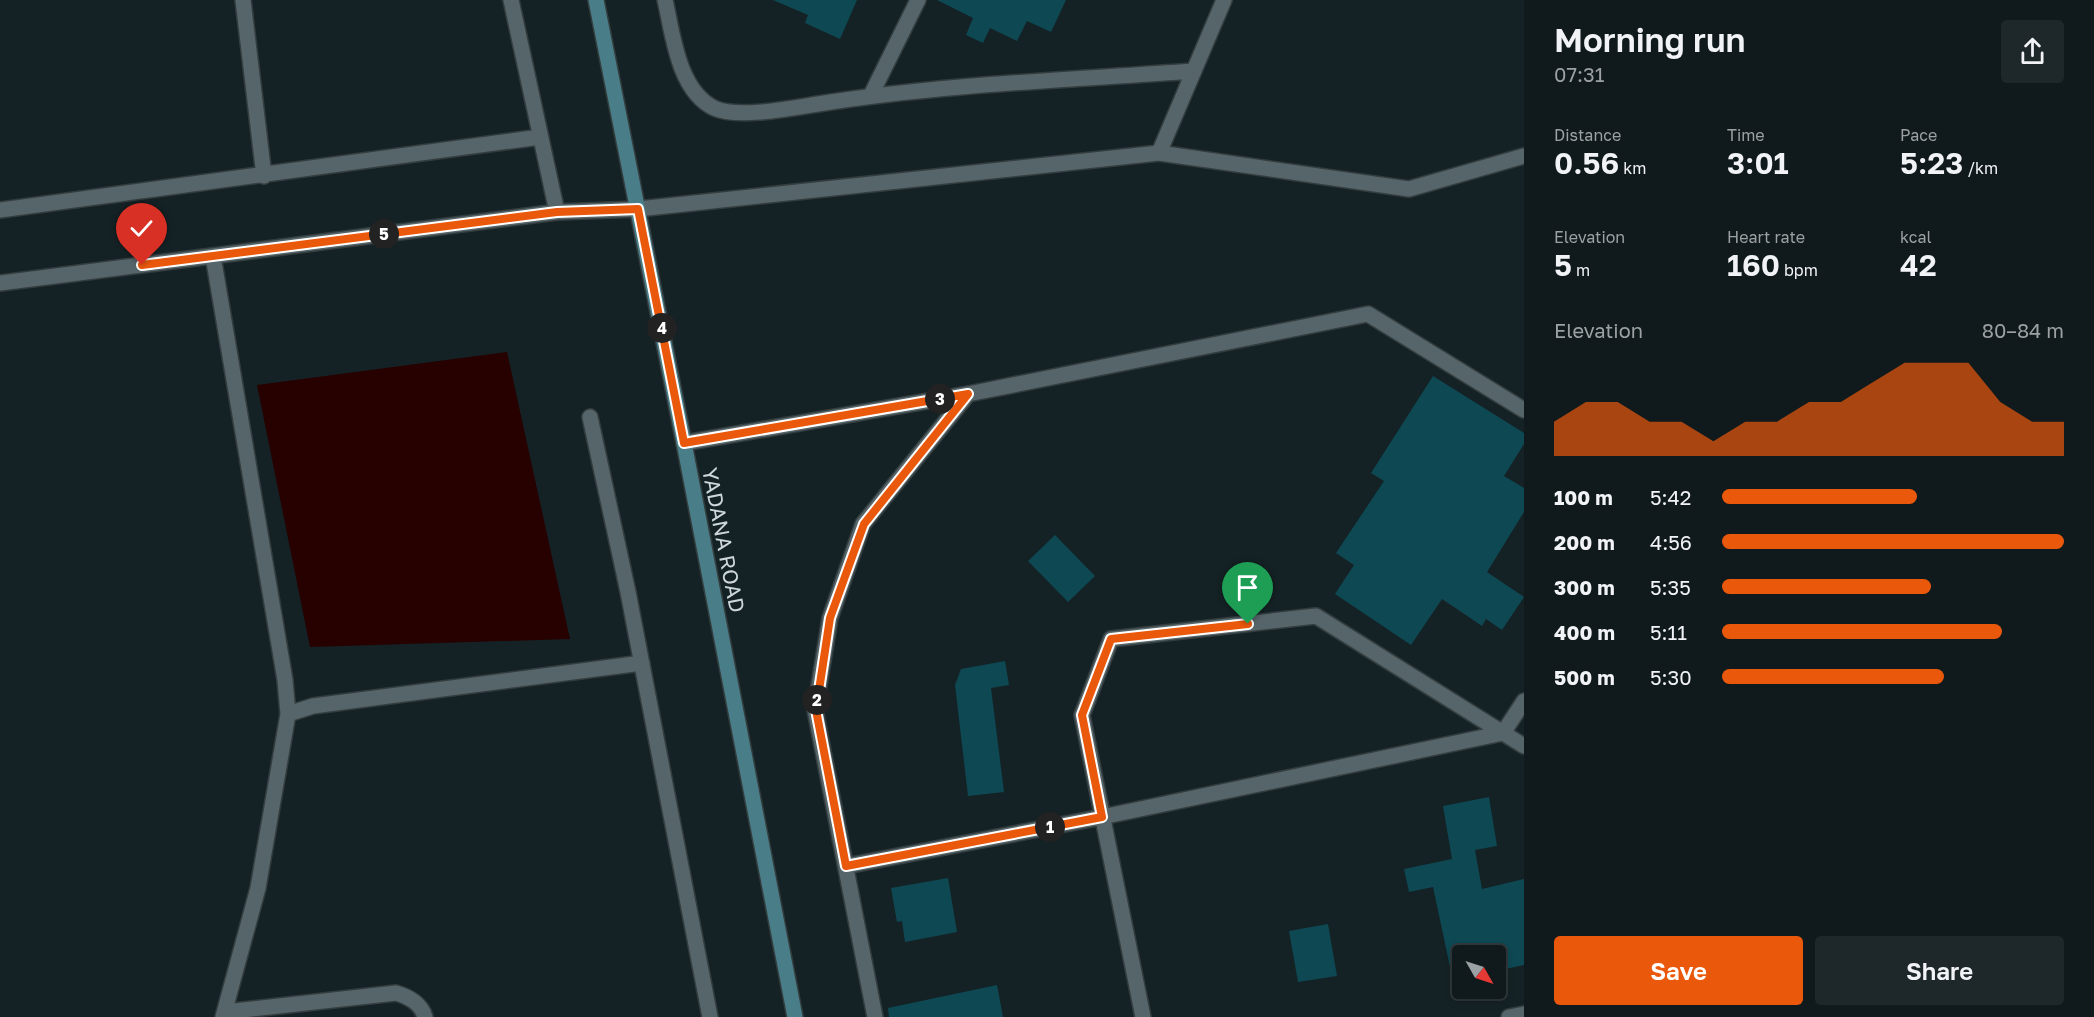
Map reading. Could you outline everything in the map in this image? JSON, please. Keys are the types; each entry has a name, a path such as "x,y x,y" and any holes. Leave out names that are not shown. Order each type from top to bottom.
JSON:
{"main road":[{"name":"YADANA ROAD","path":"596,0 795,1017"}],"street":[{"path":"243,0 264,176"},
{"path":"511,0 557,212"},
{"path":"665,0 680,67 700,99 716,109 757,113 871,95 1194,70"},
{"path":"871,95 918,0"},
{"path":"1159,153 1224,0"},
{"path":"0,210 540,137"},
{"path":"0,283 557,212 638,209 1159,153 1409,189 1524,156"},
{"path":"213,256 285,680 288,714 258,888 224,1014 396,993 410,997 423,1010 425,1017"},
{"path":"684,443 968,394 1368,314 1524,410"},
{"path":"875,1017 816,710 830,618 864,524 968,394"},
{"path":"590,417 642,663 710,1017"},
{"path":"1143,1017 1082,715 1111,639 1316,616 1524,746"},
{"path":"288,714 313,706 642,663"},
{"path":"846,866 1102,817 1503,733 1524,701"},
{"path":"1509,1017 1524,1014"}],"shaded area":[{"path":"507,352 570,639 310,647 257,385"}],"building":[{"path":"773,0 857,0 840,39 805,23 808,15"},
{"path":"937,0 1066,0 1051,32 1027,21 1017,41 990,28 983,43 966,35 973,18"},
{"path":"1433,376 1524,433 1524,444 1504,476 1524,488 1524,512 1487,572 1524,597 1502,630 1486,619 1482,626 1442,599 1411,645 1335,594 1354,565 1336,553 1384,481 1371,473"},
{"path":"1055,535 1095,576 1068,602 1028,561"},
{"path":"1005,661 1009,685 991,688 1004,792 968,796 955,685 961,669"},
{"path":"1489,797 1497,846 1475,850 1482,889 1524,879 1524,965 1506,969 1506,945 1452,945 1452,976 1433,887 1409,892 1404,869 1452,859 1443,806"},
{"path":"948,878 957,932 905,942 902,921 897,922 891,888"},
{"path":"1328,924 1337,976 1298,982 1289,931"},
{"path":"997,985 1003,1017 889,1017 888,1008"}],"route":[{"path":"142,265 557,212 638,209 684,443 968,394 918,453 864,524 830,618 816,710 846,866 1102,817 1082,715 1111,639 1248,624"}]}
